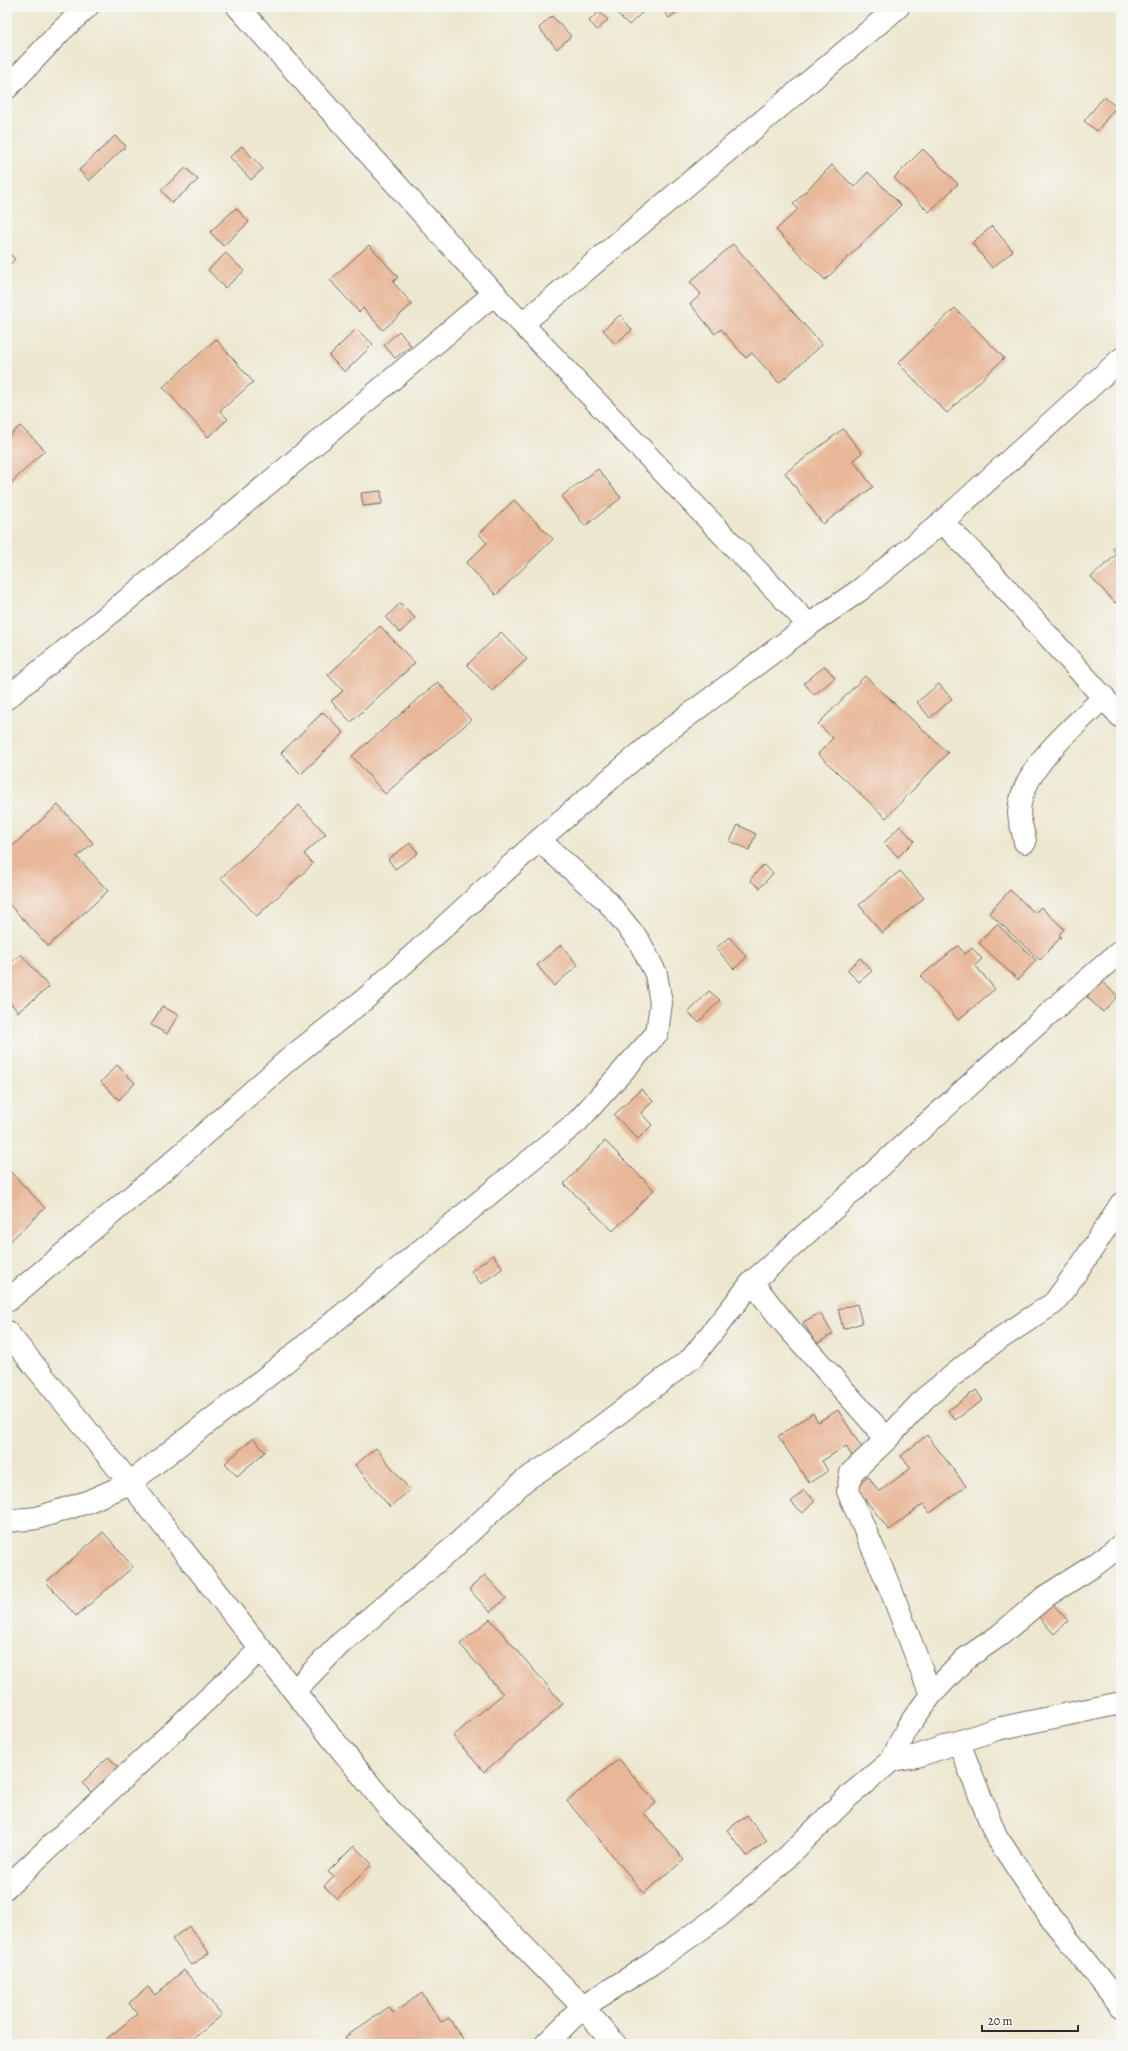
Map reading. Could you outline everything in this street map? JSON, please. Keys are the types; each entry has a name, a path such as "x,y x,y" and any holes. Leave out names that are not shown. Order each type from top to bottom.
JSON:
{"street":[{"path":"7,88 61,31 87,7"},
{"path":"238,7 522,324 809,625"},
{"path":"522,324 898,7"},
{"path":"7,698 239,508 495,293"},
{"path":"7,1301 166,1168 289,1059 365,999 539,840 658,738 809,625 860,590 942,522 1121,359"},
{"path":"942,522 981,561 1121,717"},
{"path":"1025,842 1019,812 1029,779 1038,762 1104,697"},
{"path":"7,1521 37,1518 87,1502 130,1483 279,1367 578,1121 657,1033 661,1003 656,974 639,941 607,902 539,840"},
{"path":"294,1691 341,1644 454,1547 525,1480 560,1458 692,1358 752,1282 828,1215 1058,1004 1121,951"},
{"path":"931,1695 890,1590 848,1491 850,1473 887,1439 925,1398 993,1343 1054,1303 1083,1264 1121,1204"},
{"path":"752,1282 785,1324 887,1439"},
{"path":"11,1344 130,1483 390,1810 584,2007 615,2044"},
{"path":"546,2044 584,2007 651,1964 718,1917 777,1867 849,1796 892,1760 908,1726 931,1695 965,1659 1000,1635 1046,1596 1095,1565 1121,1545"},
{"path":"7,1886 261,1649"},
{"path":"892,1760 917,1756 997,1729 1121,1703"},
{"path":"959,1743 996,1836 1050,1917 1121,2006"}],"building":[{"path":"611,7 648,7 629,25"},
{"path":"660,7 683,7 669,18"},
{"path":"599,12 608,20 597,30 589,21"},
{"path":"552,16 571,36 557,49 539,28"},
{"path":"1104,97 1116,107 1097,131 1084,121"},
{"path":"115,136 126,146 89,181 79,170"},
{"path":"242,146 263,169 251,180 230,157"},
{"path":"923,149 958,184 929,212 894,178"},
{"path":"832,165 854,187 868,172 901,205 825,280 776,230 798,209 793,204"},
{"path":"186,168 198,180 172,203 161,190"},
{"path":"236,208 249,222 223,246 210,232"},
{"path":"992,226 1013,251 992,268 972,243"},
{"path":"733,244 822,345 779,383 752,353 746,358 721,329 715,334 690,304 701,294 690,282"},
{"path":"369,245 398,277 393,282 412,304 383,330 363,308 359,312 330,280"},
{"path":"7,251 15,259 7,268"},
{"path":"226,253 244,271 225,288 208,270"},
{"path":"955,308 1004,358 947,413 898,363"},
{"path":"620,315 632,330 615,344 603,330"},
{"path":"356,329 373,344 345,372 329,356"},
{"path":"399,331 411,346 395,358 384,345"},
{"path":"216,339 253,382 220,411 228,419 208,437 163,387"},
{"path":"20,426 45,450 7,487 7,438"},
{"path":"843,429 862,453 853,460 873,487 823,524 785,473"},
{"path":"598,469 621,498 585,526 562,496"},
{"path":"381,491 382,504 363,506 361,493"},
{"path":"514,500 553,539 496,595 466,563 487,543 479,534"},
{"path":"1121,540 1121,598 1115,603 1091,577 1117,554 1112,548"},
{"path":"400,603 415,618 400,633 386,618"},
{"path":"380,626 415,663 351,722 331,701 343,691 328,675"},
{"path":"501,632 527,659 492,691 467,665"},
{"path":"825,666 835,678 814,695 804,683"},
{"path":"865,676 948,753 886,818 818,754 833,738 818,724"},
{"path":"438,682 471,720 385,794 352,756"},
{"path":"939,684 952,699 930,718 917,702"},
{"path":"323,712 344,733 301,774 281,753"},
{"path":"58,805 93,843 77,857 108,891 48,946 7,902 7,851"},
{"path":"299,805 326,834 304,854 313,864 257,916 221,878"},
{"path":"738,825 756,834 749,850 730,841"},
{"path":"900,826 914,841 898,857 884,843"},
{"path":"410,843 418,853 395,869 388,859"},
{"path":"763,865 773,873 760,888 750,880"},
{"path":"900,871 924,898 882,933 859,905"},
{"path":"1010,890 1035,913 1041,907 1064,929 1059,935 1061,937 1040,960 989,913"},
{"path":"997,924 1036,960 1018,980 979,943"},
{"path":"729,937 747,957 734,969 716,948"},
{"path":"561,945 578,965 554,986 537,965"},
{"path":"958,946 965,954 972,948 982,959 975,965 995,989 958,1020 921,976"},
{"path":"21,954 49,987 18,1012 7,999 7,966"},
{"path":"860,958 872,971 859,982 847,970"},
{"path":"1101,981 1118,996 1103,1012 1087,997"},
{"path":"709,991 720,1000 699,1022 688,1013"},
{"path":"162,1006 178,1015 167,1034 151,1025"},
{"path":"117,1065 135,1083 119,1100 101,1082"},
{"path":"641,1089 653,1101 641,1113 652,1125 638,1139 614,1115"},
{"path":"605,1141 654,1190 613,1231 564,1184"},
{"path":"7,1168 45,1208 7,1244"},
{"path":"493,1255 503,1268 481,1284 471,1271"},
{"path":"857,1304 862,1323 843,1329 838,1309"},
{"path":"820,1313 833,1334 816,1344 803,1322"},
{"path":"976,1390 983,1400 955,1420 948,1411"},
{"path":"838,1410 864,1451 853,1458 846,1446 822,1461 828,1471 809,1483 778,1436 813,1413 818,1422"},
{"path":"927,1435 966,1486 930,1513 923,1504 889,1530 855,1486 868,1476 879,1492 911,1468 901,1456"},
{"path":"253,1438 265,1452 237,1476 225,1463"},
{"path":"376,1448 410,1490 390,1507 355,1465"},
{"path":"804,1490 815,1501 803,1513 791,1502"},
{"path":"103,1532 133,1567 76,1616 46,1582"},
{"path":"485,1575 506,1598 490,1612 469,1589"},
{"path":"1052,1603 1068,1621 1054,1634 1038,1616"},
{"path":"490,1619 563,1704 484,1772 453,1736 503,1694 460,1644"},
{"path":"108,1757 121,1769 95,1796 82,1783"},
{"path":"619,1759 656,1803 644,1813 684,1860 644,1893 567,1801"},
{"path":"747,1815 767,1841 747,1856 727,1830"},
{"path":"354,1846 372,1864 337,1899 324,1886 334,1877 328,1872"},
{"path":"189,1926 209,1953 192,1965 172,1939"},
{"path":"184,1970 222,2015 187,2044 105,2044 103,2042 137,2014 129,2003 148,1987 155,1995"},
{"path":"422,1993 441,2022 449,2018 463,2039 455,2044 350,2044 345,2037 389,2007 393,2013"}]}
